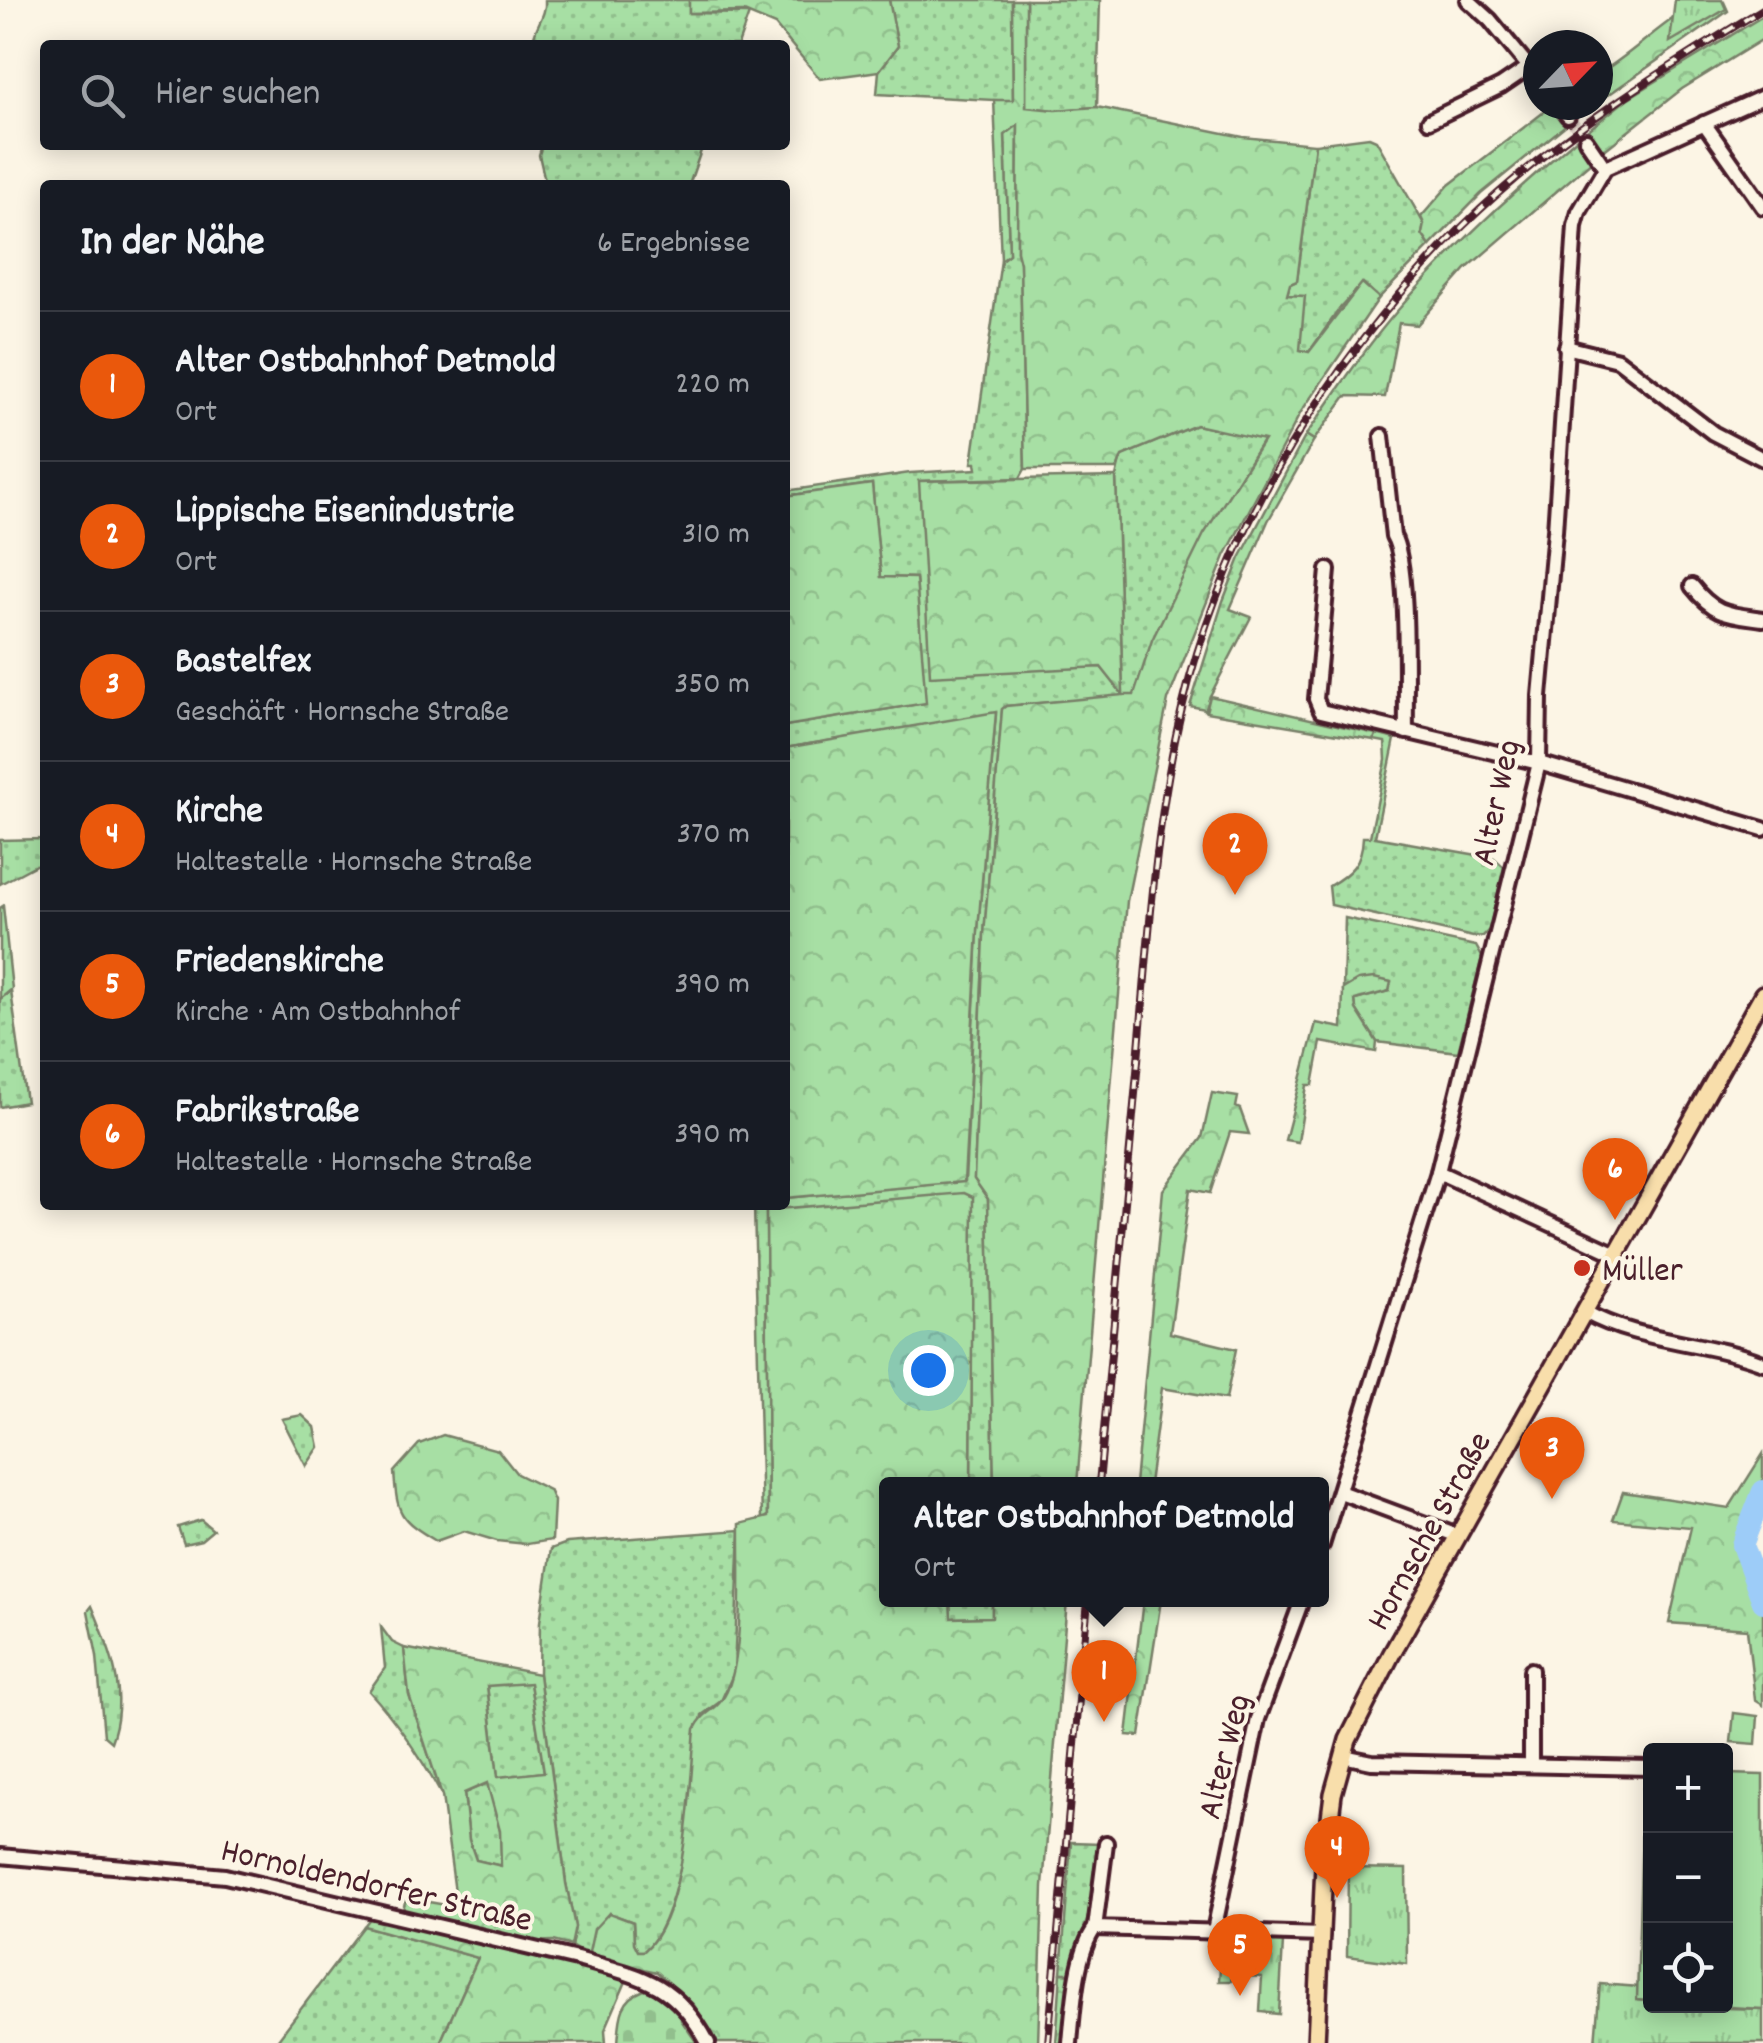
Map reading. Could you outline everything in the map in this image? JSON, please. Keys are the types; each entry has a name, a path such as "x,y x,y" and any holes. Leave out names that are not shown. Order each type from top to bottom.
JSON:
{"main road":[{"name":"Hornsche Straße","path":"1316,2035 1328,1830 1343,1756 1375,1685 1763,994"}],"street":[{"path":"1468,0 1523,60"},
{"path":"1429,121 1523,77"},
{"path":"1586,140 1605,168 1763,97"},
{"path":"1704,123 1709,135 1756,186 1763,207"},
{"name":"Alter Weg","path":"1329,1524 1438,1172 1539,764 1540,696 1574,226 1578,212 1605,168"},
{"path":"1566,348 1618,360 1713,433 1763,459"},
{"path":"1382,436 1405,605 1406,732"},
{"path":"1328,570 1318,706 1332,715 1539,764 1763,829"},
{"path":"1692,586 1706,604 1720,613 1763,619"},
{"path":"1438,1172 1616,1254"},
{"path":"1585,1312 1680,1342 1734,1352 1763,1364"},
{"path":"1340,1492 1458,1536"},
{"name":"Alter Weg","path":"1214,1931 1258,1719 1299,1607"},
{"path":"1530,1765 1531,1670"},
{"path":"1343,1756 1372,1762 1643,1768"},
{"path":"1070,2043 1080,1974 1095,1928 1106,1843"},
{"name":"Hornoldendorfer Straße","path":"0,1856 226,1876 577,1959 632,1974 668,1992 689,2012 708,2043"},
{"path":"1095,1928 1322,1935"}],"green space":[{"path":"545,0 689,0 689,13 749,14 740,40 534,40"},
{"path":"689,0 889,0 898,46 879,71 820,79 775,25 744,12 689,13"},
{"path":"889,0 1012,0 1013,101 877,94 879,71 898,46"},
{"path":"1012,0 1026,0 1026,107 1097,107 1243,137 1315,144 1297,281 1290,284 1287,295 1305,296 1300,350 1309,352 1362,283 1379,298 1301,412 1225,556 1168,700 1127,901 1078,1477 994,1477 988,1199 974,1179 984,935 1002,709 1134,695 1152,640 1204,534 1264,440 1196,425 1122,456 1117,469 1025,469 1017,251 1018,125 1005,135 1009,254 1001,260 994,100 1013,100"},
{"path":"1026,0 1100,0 1097,107 1026,107"},
{"path":"1675,0 1722,0 1726,9 1670,42"},
{"path":"1724,2 1728,11 1613,92 1613,64 1678,15 1688,25"},
{"path":"1763,16 1763,39 1682,89 1602,152 1587,131 1601,120 1613,120 1613,110"},
{"path":"1534,120 1564,120 1567,124 1481,194 1430,246 1422,234 1421,217 1449,185"},
{"path":"1018,123 1017,251 1025,469 1020,478 919,481 1047,669 1101,667 1123,694 1116,477 1121,456 1196,425 1264,439 1191,563 1160,627 1135,695 1006,706 1002,710 984,935 974,1179 988,1199 994,1477 971,1477 972,1197 790,1209 790,1198 965,1181 978,930 996,713 790,747 790,725 925,703 916,578 881,577 872,484 790,495 790,490 910,473 977,469 976,463 972,463 1001,260 1009,254 1005,135"},
{"path":"1369,137 1376,140 1424,224 1422,234 1430,246 1379,298 1363,283 1309,352 1300,350 1287,295 1290,284 1297,281 1315,144"},
{"path":"1577,138 1592,161 1466,269 1417,325 1399,323 1385,397 1346,396 1314,440 1306,435 1374,340 1419,287 1484,221"},
{"path":"540,150 701,150 691,180 545,180"},
{"path":"1306,435 1314,440 1268,521 1230,609 1251,617 1205,712 1190,706 1223,601 1240,558"},
{"path":"1116,477 1123,695 1101,667 930,676 919,481"},
{"path":"872,484 881,577 916,578 926,703 790,725 790,495"},
{"path":"1210,696 1376,734 1374,740 1206,712"},
{"path":"996,712 978,930 964,1182 790,1198 790,747"},
{"path":"1376,734 1395,739 1375,837 1494,858 1504,867 1489,930 1483,936 1331,905 1329,886 1354,866 1363,837 1370,837 1386,760 1385,742 1374,740"},
{"path":"40,839 40,863 0,884 0,840"},
{"path":"3,906 12,989 0,999 0,908"},
{"path":"1345,918 1476,946 1482,957 1458,1052 1377,1042 1356,1009 1355,1000 1389,991 1390,982 1366,980 1343,989"},
{"path":"1358,980 1391,982 1389,991 1355,1000 1356,1009 1377,1042 1376,1052 1321,1042 1313,1085 1307,1085 1298,1142 1285,1140 1316,1023 1342,1028 1343,989"},
{"path":"11,991 26,1102 0,1107 0,999"},
{"path":"1212,1093 1238,1097 1236,1107 1249,1134 1230,1132 1210,1193 1190,1189 1170,1333 1236,1349 1226,1399 1162,1388 1150,1477 1136,1477 1163,1190 1202,1138"},
{"path":"964,1193 973,1197 971,1477 879,1477 879,1607 950,1607 951,1618 992,1617 992,1607 1066,1607 1043,1886 1038,2043 717,2043 694,2005 657,1972 588,1957 594,1929 609,1913 633,1922 634,1943 638,1951 644,1951 658,1933 678,1879 695,1729 721,1701 734,1666 740,1616 740,1524 768,1517 766,1210"},
{"path":"754,1210 781,1210 766,1211 768,1517 762,1519"},
{"path":"302,1415 315,1427 319,1447 306,1466 282,1419"},
{"path":"443,1435 498,1450 517,1474 549,1490 554,1501 552,1540 527,1544 497,1541 464,1531 436,1541 407,1521 399,1506 394,1472 419,1444"},
{"path":"1763,1454 1763,1512 1749,1538 1753,1576 1763,1604 1763,1705 1755,1700 1747,1629 1669,1623 1691,1527 1613,1520 1623,1492 1729,1508"},
{"path":"201,1520 213,1530 201,1540 184,1544 178,1527"},
{"path":"740,1530 734,1672 721,1701 702,1715 685,1841 669,1908 658,1933 644,1951 638,1951 634,1943 633,1922 609,1913 588,1957 571,1946 575,1927 539,1674 540,1622 551,1549 567,1543"},
{"path":"92,1606 111,1656 118,1690 111,1742 104,1736 97,1656 88,1611"},
{"path":"950,1607 992,1607 992,1617 950,1618"},
{"path":"1142,1607 1160,1607 1140,1736 1127,1735"},
{"path":"381,1627 392,1642 404,1648 409,1695 442,1796 409,1741 369,1691 385,1668"},
{"path":"404,1648 539,1674 575,1927 571,1946 553,1941 531,1942 403,1910 406,1898 457,1907 442,1796 409,1695","holes":["530,1683 544,1772 498,1777 487,1686","487,1783 500,1831 501,1866 476,1860 469,1840 464,1793"]},
{"path":"530,1682 544,1772 498,1778 487,1685"},
{"path":"1734,1713 1758,1716 1756,1744 1731,1742"},
{"path":"1733,1774 1763,1775 1763,2009 1733,2007"},
{"path":"488,1783 500,1831 502,1866 476,1860 469,1840 464,1793"},
{"path":"1643,1788 1643,2000 1637,2000"},
{"path":"1071,1842 1101,1843 1090,1912 1069,1973 1061,1973"},
{"path":"1348,1868 1406,1869 1407,1964 1347,1956"},
{"path":"372,1916 627,1979 605,2030 606,2043 440,2043 478,1958 364,1926"},
{"path":"364,1926 478,1958 440,2043 275,2043"},
{"path":"1222,1940 1283,1942 1279,2014 1260,2012 1262,1977 1232,1975 1231,1981 1219,1981"},
{"path":"1061,1973 1074,1974 1068,1997 1066,2043 1056,2043"},
{"path":"1600,1984 1639,1987 1643,2013 1763,2009 1763,2043 1595,2043"},
{"path":"644,1990 660,1997 683,2017 681,2020 697,2043 618,2043 625,2005"}],"waterway":[{"path":"1763,1491 1742,1545 1763,1602"}],"tunnel":[{"path":"1571,120 1586,140"}],"railway":[{"path":"1100,1477 1165,795 1183,704 1202,637 1227,571 1290,446 1328,387 1370,330 1463,226 1569,136 1763,9"},
{"path":"1048,2043 1087,1607"}],"place":[{"name":"Lippische Eisenindustrie","path":"1235,895"},
{"name":"Fabrikstraße","path":"1615,1220"},
{"name":"Müller","path":"1582,1268"},
{"name":"Bastelfex","path":"1552,1499"},
{"name":"Alter Ostbahnhof Detmold","path":"1104,1722"},
{"name":"Kirche","path":"1337,1898"},
{"name":"Friedenskirche","path":"1240,1996"}]}
